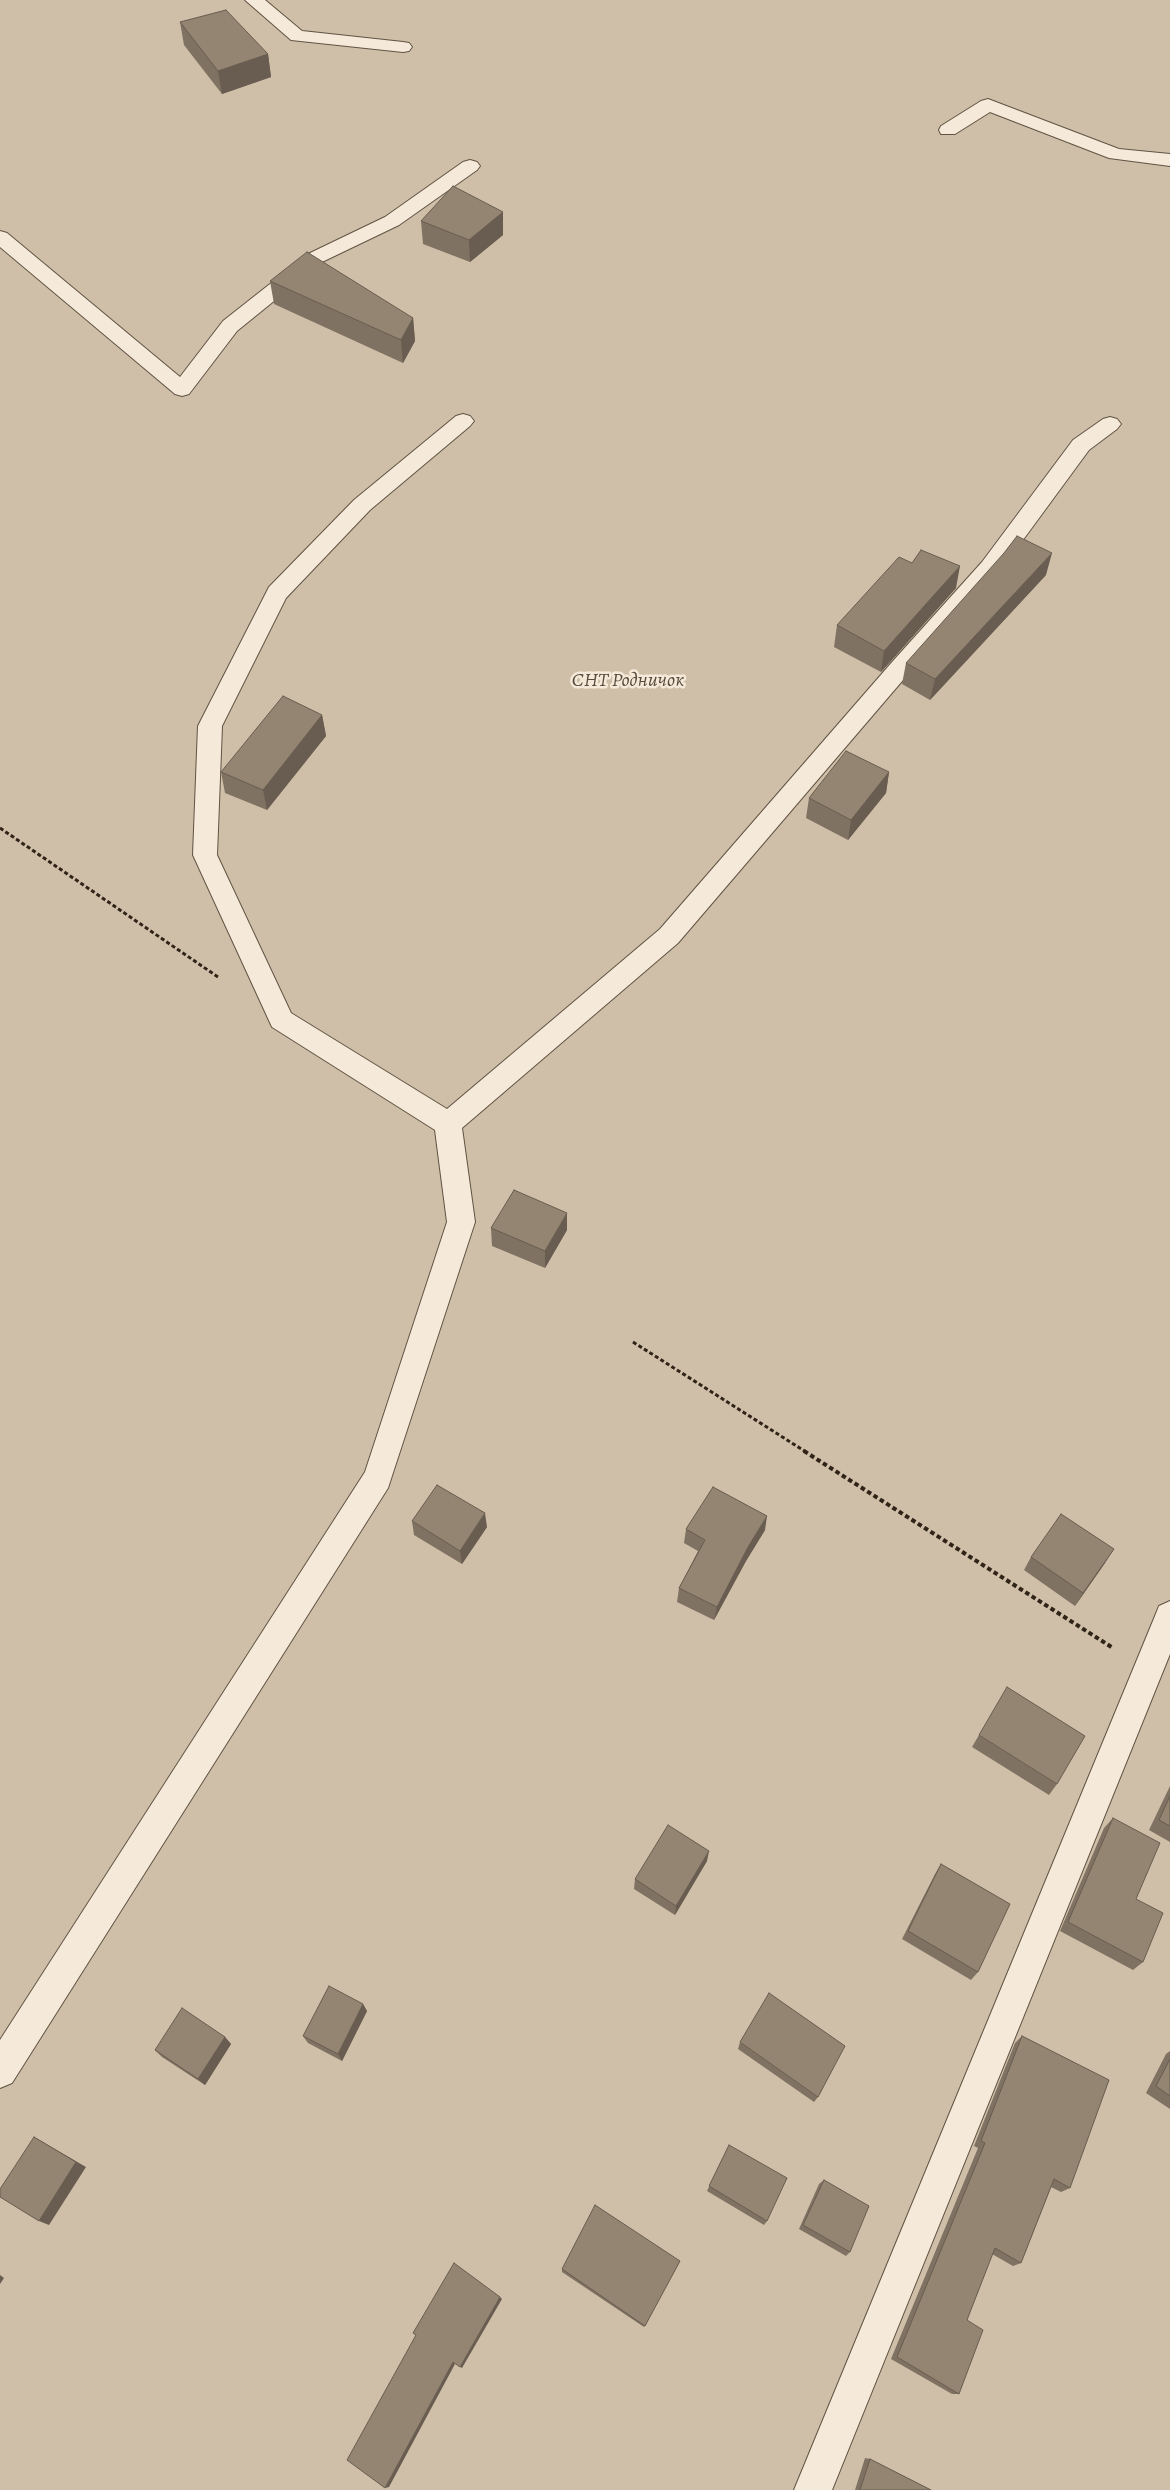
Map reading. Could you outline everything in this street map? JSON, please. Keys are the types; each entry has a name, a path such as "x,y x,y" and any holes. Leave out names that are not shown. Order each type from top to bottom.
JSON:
{"lane":[{"path":"254,0 297,36 403,47"},
{"path":"948,130 988,105 1116,154 1170,160"},
{"path":"0,238 182,389 230,326 315,258 392,221 470,166"},
{"path":"448,1124 281,1020 204,855 210,726 277,593 362,505 463,421"},
{"path":"448,1124 669,936 895,674 990,568 1081,445 1110,424"},
{"path":"0,2072 378,1478 461,1222 448,1124"},
{"path":"812,2490 1170,1616"}],"path":[{"path":"0,828 224,981"},
{"path":"634,1342 1147,1670"}],"green space":[{"name":"СНТ Родничок","path":"0,0 1170,0 1170,2490 0,2490"}],"building":[{"path":"226,10 268,54 218,71 180,22"},
{"path":"453,186 503,212 469,240 421,221"},
{"path":"307,252 413,318 401,340 270,281"},
{"path":"1017,536 1052,553 935,679 906,663 1004,553"},
{"path":"921,550 960,566 884,651 837,625 899,557 912,563"},
{"path":"283,696 322,715 263,790 221,772"},
{"path":"846,751 889,772 851,820 809,798"},
{"path":"514,1190 567,1213 545,1251 491,1228"},
{"path":"437,1485 485,1513 460,1551 412,1521"},
{"path":"713,1487 767,1516 748,1547 717,1607 679,1588 705,1540 686,1529"},
{"path":"1061,1514 1114,1549 1083,1593 1031,1557"},
{"path":"1007,1687 1085,1736 1057,1784 979,1735"},
{"path":"1170,1796 1170,1826 1159,1820"},
{"path":"1113,1818 1160,1843 1136,1899 1163,1913 1143,1962 1068,1922"},
{"path":"668,1825 709,1851 676,1906 635,1879"},
{"path":"941,1864 1010,1904 978,1972 908,1931"},
{"path":"329,1986 363,2004 338,2054 303,2036"},
{"path":"769,1993 845,2046 818,2097 740,2042"},
{"path":"182,2008 225,2037 198,2079 155,2050"},
{"path":"1022,2036 1109,2080 1070,2188 1054,2179 1021,2263 995,2248 967,2320 983,2330 959,2394 897,2357 985,2143 981,2141"},
{"path":"1170,2059 1170,2096 1156,2086"},
{"path":"34,2137 76,2162 39,2221 0,2197 0,2189"},
{"path":"729,2145 787,2178 767,2221 709,2186"},
{"path":"824,2180 869,2206 850,2252 803,2225"},
{"path":"595,2205 680,2261 645,2326 562,2269"},
{"path":"454,2263 500,2297 460,2367 453,2362 385,2488 347,2460 416,2335 413,2333"},
{"path":"870,2459 931,2490 860,2490"}]}
